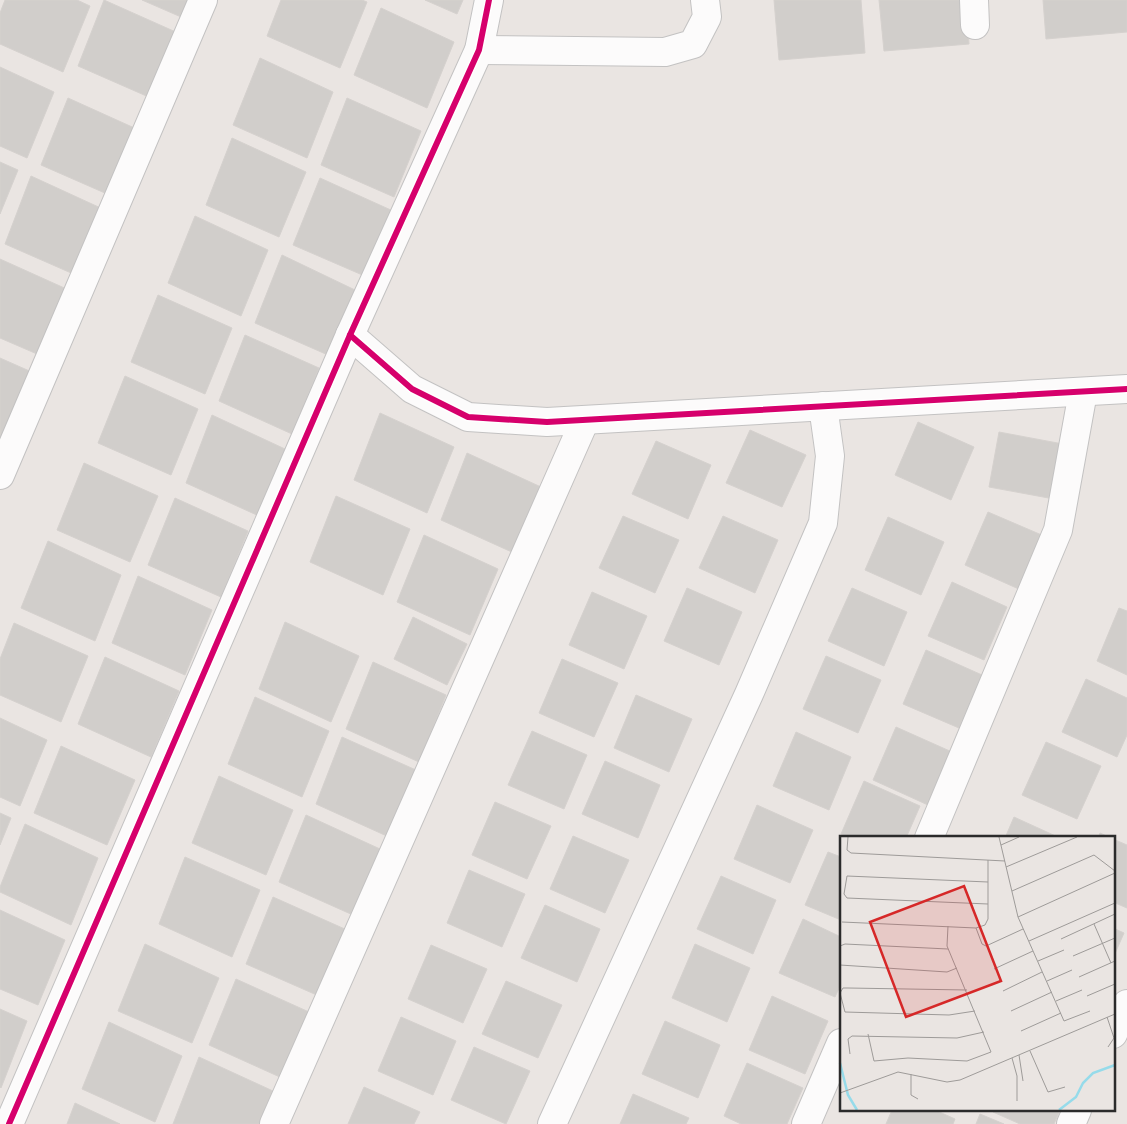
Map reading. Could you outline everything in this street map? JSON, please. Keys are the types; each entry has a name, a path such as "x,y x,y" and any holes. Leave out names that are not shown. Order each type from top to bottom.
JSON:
{"street":[{"path":"0,475 203,0"},
{"path":"9,1124 350,335 479,50 489,0"},
{"path":"479,50 665,52 693,44 706,17 705,0"},
{"path":"350,335 412,389 468,417 548,422 1127,389"},
{"path":"930,836 1058,530 1084,392"},
{"path":"552,1124 749,694 823,524 830,456 822,406"},
{"path":"274,1124 585,420"},
{"path":"1114,1032 1127,1004"},
{"path":"806,1124 840,1045"},
{"path":"1071,1124 1077,1112"}],"building":[{"path":"5,0 77,0 90,6 63,72 0,44 0,13"},
{"path":"104,0 178,33 151,98 78,66"},
{"path":"142,0 196,0 188,20"},
{"path":"281,0 362,0 367,2 340,68 267,36"},
{"path":"425,0 463,0 457,14"},
{"path":"774,0 861,0 865,53 779,60"},
{"path":"879,0 966,0 969,44 884,51"},
{"path":"1043,0 1127,0 1127,32 1046,39"},
{"path":"381,8 454,42 427,108 354,75"},
{"path":"260,58 333,92 307,158 233,125"},
{"path":"0,67 54,92 27,158 0,146"},
{"path":"68,98 141,131 114,197 41,165"},
{"path":"347,98 421,131 394,197 321,165"},
{"path":"232,138 306,172 279,237 206,205"},
{"path":"0,162 18,170 0,214"},
{"path":"31,176 105,210 78,276 5,244"},
{"path":"320,178 393,211 367,277 293,245"},
{"path":"195,216 268,250 241,316 168,283"},
{"path":"282,255 355,290 328,355 255,323"},
{"path":"0,259 71,291 44,357 0,338"},
{"path":"158,295 232,328 205,394 131,362"},
{"path":"245,335 319,368 292,434 219,401"},
{"path":"0,358 34,373 7,439 0,436"},
{"path":"125,376 198,409 171,475 98,443"},
{"path":"380,413 454,447 427,513 354,480"},
{"path":"212,415 285,449 259,516 186,483"},
{"path":"918,422 974,447 951,500 895,475"},
{"path":"750,430 806,455 782,507 726,483"},
{"path":"999,432 1063,444 1054,499 989,487"},
{"path":"656,441 711,465 688,519 632,494"},
{"path":"467,453 541,487 514,553 441,520"},
{"path":"84,463 158,496 130,562 57,530"},
{"path":"336,496 410,529 383,595 310,562"},
{"path":"175,498 248,531 221,597 148,565"},
{"path":"988,512 1044,536 1021,590 965,565"},
{"path":"623,516 679,540 655,593 599,568"},
{"path":"723,516 778,540 755,593 699,568"},
{"path":"888,517 944,542 921,595 865,570"},
{"path":"424,535 498,569 470,635 397,602"},
{"path":"48,541 121,575 95,641 21,608"},
{"path":"138,576 212,610 185,675 112,643"},
{"path":"952,582 1007,607 984,660 928,636"},
{"path":"687,588 742,612 719,665 664,641"},
{"path":"852,588 907,612 884,666 828,641"},
{"path":"592,592 647,616 624,669 569,645"},
{"path":"1119,608 1127,611 1127,675 1097,661"},
{"path":"413,617 467,644 447,685 394,659"},
{"path":"285,622 359,656 331,722 259,689"},
{"path":"14,623 88,656 61,722 0,695 0,659"},
{"path":"926,650 982,675 959,728 903,704"},
{"path":"826,656 881,680 858,733 803,709"},
{"path":"105,657 179,691 151,757 78,724"},
{"path":"562,659 618,683 594,737 539,713"},
{"path":"373,662 446,695 419,762 346,729"},
{"path":"1086,679 1127,698 1127,735 1117,757 1062,732"},
{"path":"636,695 692,719 669,772 614,748"},
{"path":"255,697 329,731 302,797 228,764"},
{"path":"0,718 47,740 20,806 0,797"},
{"path":"896,727 952,752 928,805 873,780"},
{"path":"532,731 587,755 564,809 508,785"},
{"path":"796,732 851,757 829,810 773,786"},
{"path":"342,737 416,770 389,837 316,804"},
{"path":"1046,742 1101,766 1077,819 1022,795"},
{"path":"61,746 135,780 107,845 34,813"},
{"path":"605,761 660,785 638,838 582,814"},
{"path":"219,776 293,810 266,875 192,843"},
{"path":"864,781 920,806 907,836 845,836 841,834"},
{"path":"495,802 551,826 527,879 472,855"},
{"path":"757,805 813,830 790,883 734,859"},
{"path":"0,813 11,818 0,845"},
{"path":"306,815 380,849 353,915 279,882"},
{"path":"1014,817 1056,836 1006,836"},
{"path":"25,824 98,858 71,925 0,892 0,887"},
{"path":"573,836 629,860 605,913 550,889"},
{"path":"1114,839 1127,845 1127,908 1114,902"},
{"path":"828,852 840,857 840,920 805,905"},
{"path":"185,857 260,890 232,957 159,924"},
{"path":"469,870 525,894 502,947 447,923"},
{"path":"721,876 776,900 753,954 697,929"},
{"path":"273,897 347,930 319,996 246,964"},
{"path":"545,905 600,929 577,982 521,958"},
{"path":"0,910 65,940 38,1005 0,989"},
{"path":"803,919 840,937 840,986 835,997 779,973"},
{"path":"1114,928 1124,933 1114,956"},
{"path":"145,944 219,978 192,1043 118,1011"},
{"path":"695,944 750,968 727,1022 672,998"},
{"path":"431,945 487,969 463,1023 408,999"},
{"path":"236,979 309,1012 282,1078 209,1045"},
{"path":"506,981 562,1005 538,1058 482,1034"},
{"path":"772,996 828,1021 805,1074 749,1050"},
{"path":"0,1009 27,1021 1,1088 0,1087"},
{"path":"401,1017 456,1041 433,1095 378,1071"},
{"path":"665,1021 720,1045 698,1098 642,1074"},
{"path":"109,1022 182,1056 155,1122 82,1089"},
{"path":"474,1047 530,1071 506,1124 451,1100"},
{"path":"199,1057 273,1091 259,1124 173,1124"},
{"path":"747,1063 803,1088 787,1124 741,1124 724,1116"},
{"path":"364,1087 420,1112 414,1124 348,1124"},
{"path":"633,1094 689,1118 686,1124 620,1124"},
{"path":"75,1103 120,1124 67,1124"},
{"path":"891,1112 939,1112 955,1119 953,1124 886,1124"},
{"path":"993,1112 1059,1112 1054,1124 1020,1124"},
{"path":"980,1114 1004,1124 976,1124"}],"cycle path":[{"path":"9,1124 350,335 479,50 489,0"},
{"path":"350,335 412,389 468,417 547,422 1127,389"}]}
